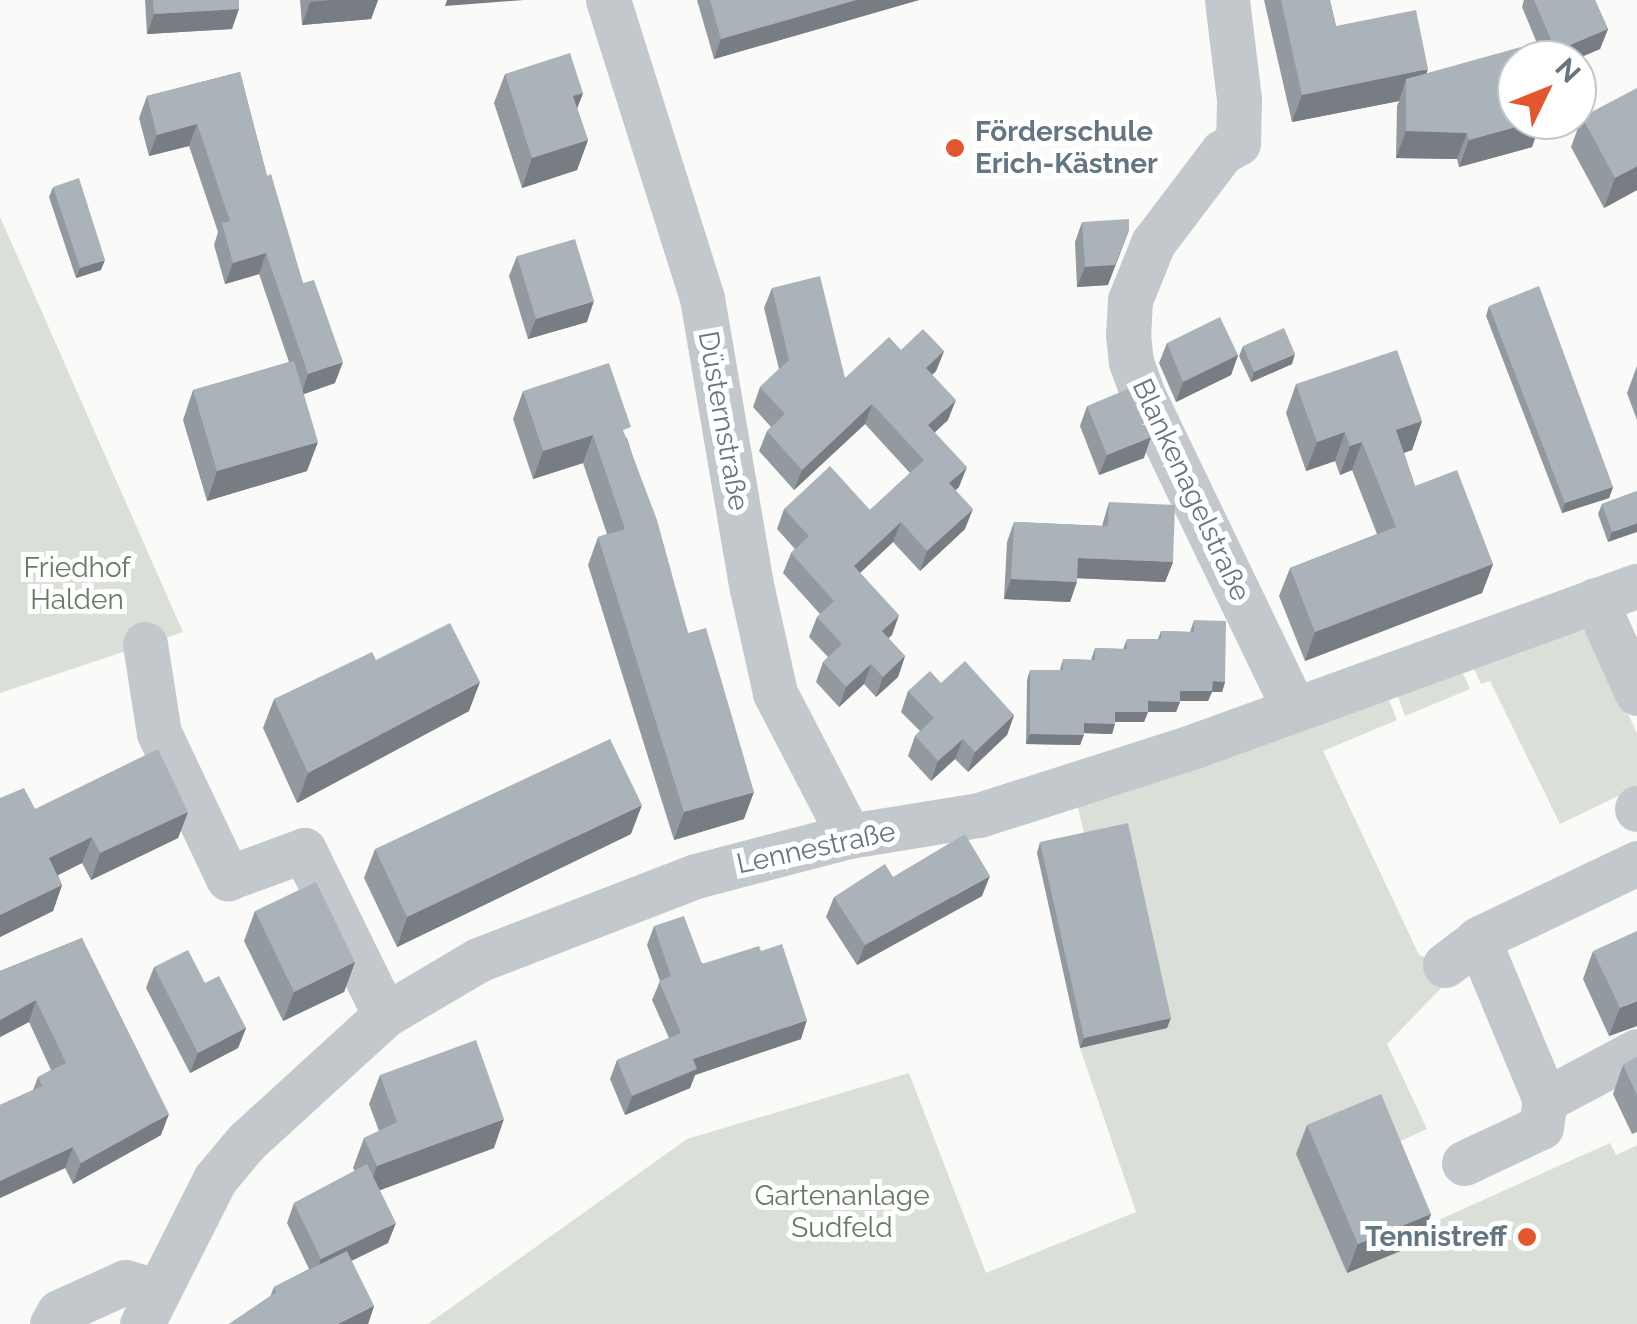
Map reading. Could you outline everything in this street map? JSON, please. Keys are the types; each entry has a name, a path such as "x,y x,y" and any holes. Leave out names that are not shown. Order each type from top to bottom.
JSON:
{"street":[{"name":"Düsternstraße","path":"608,0 702,298 752,590 775,693 849,836"},
{"name":"Blankenagelstraße","path":"1227,0 1239,99 1238,143 1222,152 1153,242 1130,300 1128,334 1131,362 1143,395 1294,708"},
{"name":"Lennestraße","path":"150,1308 214,1179 246,1142 385,1016 478,960 696,876 849,836 979,815 1637,586"},
{"path":"1594,600 1637,693"},
{"path":"145,644 159,733 228,878 304,850 385,1016"},
{"path":"1464,1163 1541,1128 1545,1100 1462,952 1637,863"},
{"path":"1545,1100 1637,1051"},
{"path":"52,1324 60,1312 125,1282 150,1308"}],"green space":[{"name":"Friedhof Halden","path":"0,217 183,632 0,693"},
{"path":"1582,629 1592,638 1637,733 1637,787 1560,824 1490,681 1481,684 1472,665"},
{"path":"1461,669 1470,689 1405,716 1398,696"},
{"name":"Gartenanlage Sudfeld","path":"1389,700 1397,720 1323,751 1419,955 1445,965 1449,980 1387,1044 1427,1129 1381,1150 1297,1154 1348,1273 1420,1243 1414,1231 1610,1143 1616,1155 1637,1145 1637,1324 428,1324 687,1139 909,1073 986,1273 1136,1212 1080,1048 1167,1028 1086,841 1075,796"}],"building":[{"path":"153,0 239,0 239,9 154,14"},
{"path":"710,0 856,0 721,39"},
{"path":"1281,0 1330,0 1336,26 1416,10 1428,69 1302,95"},
{"path":"1534,0 1595,0 1608,29 1582,40 1551,40"},
{"path":"570,53 583,93 573,96 588,140 532,158 505,74"},
{"path":"1497,54 1497,132 1469,140 1467,133 1406,131 1406,79"},
{"path":"240,72 267,176 271,174 303,283 314,280 343,362 308,374 266,253 233,263 222,223 230,221 197,124 157,135 147,96"},
{"path":"1637,88 1637,166 1615,178 1594,140 1597,109"},
{"path":"79,178 105,260 80,268 53,187"},
{"path":"1129,219 1129,230 1115,265 1085,267 1082,222"},
{"path":"575,239 594,301 536,319 517,256"},
{"path":"820,276 845,378 889,337 901,350 923,329 944,351 926,368 956,400 928,425 967,467 949,483 973,509 927,551 901,522 854,566 899,615 882,631 905,656 883,677 871,664 846,687 823,662 842,644 817,617 834,601 791,553 809,536 784,509 830,466 870,510 924,460 872,404 802,470 767,431 785,414 760,387 789,360 772,288"},
{"path":"1539,286 1613,487 1565,503 1489,306"},
{"path":"1220,317 1238,355 1183,382 1167,343"},
{"path":"1284,328 1295,354 1254,372 1243,346"},
{"path":"1397,350 1422,421 1396,430 1415,486 1457,470 1493,564 1315,632 1290,568 1396,527 1362,442 1350,446 1345,432 1317,442 1296,384"},
{"path":"294,361 318,442 217,471 193,390"},
{"path":"609,363 631,427 623,430 657,520 688,633 706,628 754,792 684,812 598,537 625,529 593,435 543,451 523,391"},
{"path":"1128,389 1151,437 1107,455 1087,406"},
{"path":"1637,491 1637,523 1612,532 1602,504"},
{"path":"1109,502 1175,505 1173,562 1078,558 1077,582 1011,579 1014,522 1108,526"},
{"path":"1194,620 1226,621 1225,682 1213,681 1212,691 1180,691 1180,702 1148,701 1148,712 1115,712 1115,724 1084,723 1084,735 1030,734 1030,670 1063,670 1063,659 1095,660 1095,648 1127,649 1127,639 1161,639 1161,631 1194,632"},
{"path":"450,623 480,682 308,773 274,699 372,652 376,660"},
{"path":"965,661 1014,715 975,752 963,739 938,761 915,736 934,718 908,691 930,671 941,683"},
{"path":"610,739 642,805 407,917 375,849"},
{"path":"158,749 188,812 100,853 92,837 49,858 62,885 0,915 0,798 24,788 35,809"},
{"path":"1128,823 1171,1018 1084,1038 1040,842"},
{"path":"965,834 990,876 865,945 834,897 885,864 893,877"},
{"path":"316,882 355,962 294,992 255,911"},
{"path":"684,916 702,964 759,946 761,951 782,944 807,1020 693,1059 697,1069 632,1096 617,1060 681,1033 659,981 671,976 654,926"},
{"path":"1637,931 1637,1001 1620,1008 1593,951"},
{"path":"82,938 169,1114 81,1163 73,1147 0,1181 0,1105 42,1086 38,1077 66,1063 36,1000 0,1020 0,971"},
{"path":"188,950 205,983 219,976 246,1028 198,1053 154,967"},
{"path":"476,1040 504,1119 377,1166 364,1138 397,1122 380,1075"},
{"path":"1637,1057 1637,1095 1623,1065"},
{"path":"1381,1094 1431,1214 1358,1244 1307,1125"},
{"path":"367,1164 396,1223 321,1259 294,1203"},
{"path":"347,1251 374,1306 338,1324 229,1324 276,1292 274,1287"}],"place":[{"name":"Förderschule Erich-Kästner","path":"955,148"},
{"name":"Tennistreff","path":"1527,1237"}]}
